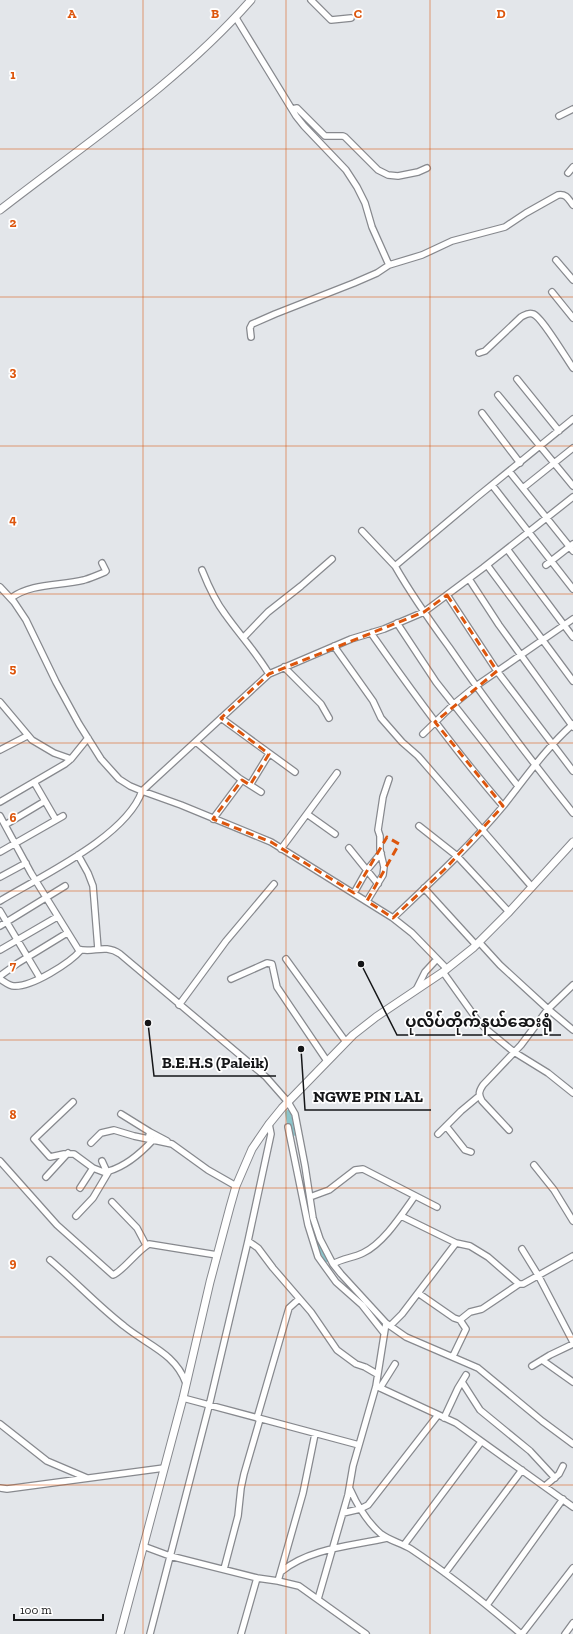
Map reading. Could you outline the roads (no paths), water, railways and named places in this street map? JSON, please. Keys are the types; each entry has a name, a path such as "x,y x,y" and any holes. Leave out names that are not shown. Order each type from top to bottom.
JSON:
{"street":[{"path":"0,210 166,81 207,47 252,0"},
{"path":"311,0 331,20 351,18"},
{"path":"236,18 304,126 346,170 357,187 365,203 372,227 389,265"},
{"path":"292,109 297,108 325,136 345,137 378,170 388,175 398,176 418,172 427,168"},
{"path":"559,116 573,109"},
{"path":"568,173 573,167"},
{"path":"251,337 250,328 252,324 361,280 377,273 389,265 422,255 466,236 505,227 558,195 565,195 573,205"},
{"path":"556,260 573,280"},
{"path":"552,292 573,318"},
{"path":"479,354 485,351 521,317 531,313 540,319 573,368"},
{"path":"517,379 559,431"},
{"path":"498,395 555,462 573,486"},
{"path":"482,413 520,463"},
{"path":"395,566 573,419"},
{"path":"523,488 573,448"},
{"path":"509,471 572,547 548,563"},
{"path":"492,485 528,532 548,563 573,589"},
{"path":"0,901 78,855 118,826 138,802 142,791 268,674 334,646 424,612 487,565 573,497"},
{"path":"362,531 395,566 424,612 476,686 573,813"},
{"path":"507,549 573,637"},
{"path":"244,637 268,612 332,559"},
{"path":"11,598 18,593 34,588 84,580 105,572 106,570 102,563"},
{"path":"487,565 573,681"},
{"path":"202,570 208,586 224,613 244,637 268,674"},
{"path":"393,918 482,829 503,806 553,744 572,726 468,579"},
{"path":"0,587 11,598 29,624 56,682 88,738 111,771 130,786 263,838 393,918 412,933 437,959 478,1021 514,1052 548,1073 573,1093"},
{"path":"447,595 498,671 573,771"},
{"path":"423,734 454,704 476,686 573,619"},
{"path":"397,623 425,667 518,786"},
{"path":"371,633 435,722 469,766 503,806"},
{"path":"334,646 362,683 386,724 402,742 418,756 532,887"},
{"path":"284,667 321,704 329,718"},
{"path":"0,702 27,736 39,745 71,759"},
{"path":"221,718 295,772"},
{"path":"0,750 27,736"},
{"path":"0,802 71,759 88,738"},
{"path":"196,742 242,780 261,792"},
{"path":"250,785 269,754"},
{"path":"281,849 337,772"},
{"path":"367,901 383,875 384,867 378,825 383,797 389,779"},
{"path":"213,819 242,780"},
{"path":"34,782 56,820"},
{"path":"4,825 45,801"},
{"path":"307,814 335,834"},
{"path":"0,816 57,917 78,949 81,950"},
{"path":"0,852 63,816"},
{"path":"419,826 456,856 509,912"},
{"path":"120,1634 236,1186 252,1150 269,1124 288,1102 346,1042 376,1018 445,971 477,943 509,912 573,842"},
{"path":"349,848 378,884"},
{"path":"354,893 367,870 381,853"},
{"path":"78,855 93,886 98,949"},
{"path":"0,877 26,863"},
{"path":"179,1005 231,936 274,884"},
{"path":"0,926 66,886"},
{"path":"424,888 500,965 573,1030"},
{"path":"0,911 40,978"},
{"path":"0,950 57,917"},
{"path":"0,976 27,957 67,933"},
{"path":"0,979 14,986 33,982 69,961 81,950 108,948 114,950 266,1077 288,1102 295,1114 313,1218 320,1239 333,1264 342,1277 388,1325 406,1338 453,1356 478,1368 573,1444"},
{"path":"286,959 346,1042"},
{"path":"415,991 425,972 437,959"},
{"path":"231,979 267,963 272,964 278,987 327,1061"},
{"path":"438,1134 479,1096 479,1092 483,1085 514,1052 548,1009 573,985"},
{"path":"479,1096 509,1130"},
{"path":"73,1102 34,1138 50,1156 77,1156 93,1168 107,1173"},
{"path":"121,1114 174,1145 208,1170 236,1186"},
{"path":"150,1634 209,1406 248,1241 271,1134 269,1124"},
{"path":"446,1126 465,1150 471,1152"},
{"path":"288,1127 308,1226 318,1257 340,1287 362,1305 384,1332"},
{"path":"91,1143 101,1133 114,1130 169,1143"},
{"path":"150,1132 151,1139"},
{"path":"76,1216 93,1198 107,1173 131,1160 151,1139"},
{"path":"46,1177 65,1155"},
{"path":"0,1161 57,1226 113,1275 149,1244 217,1256"},
{"path":"102,1161 107,1173"},
{"path":"534,1165 554,1190 573,1221"},
{"path":"80,1188 93,1168"},
{"path":"310,1197 329,1190 350,1173 358,1169 363,1169 437,1207"},
{"path":"333,1264 346,1258 364,1253 382,1238 401,1216 415,1196"},
{"path":"112,1202 136,1228 146,1245"},
{"path":"401,1216 456,1243 470,1246 492,1259 519,1284"},
{"path":"248,1241 258,1248 317,1321 337,1350 356,1364 377,1374"},
{"path":"378,1387 377,1374 384,1332 388,1325 418,1293 456,1243"},
{"path":"522,1249 538,1275 573,1343 532,1366"},
{"path":"460,1320 470,1312 482,1309 519,1284 523,1284 573,1256"},
{"path":"50,1260 123,1326 172,1360 182,1372 186,1383"},
{"path":"340,1287 342,1277"},
{"path":"418,1293 454,1318 460,1320 466,1329 453,1356"},
{"path":"224,1569 238,1516 241,1488 258,1419 290,1308 299,1299"},
{"path":"542,1360 573,1382"},
{"path":"318,1599 344,1513 359,1445 378,1387 395,1364"},
{"path":"444,1418 466,1375"},
{"path":"462,1382 480,1410 530,1451 554,1478"},
{"path":"378,1387 456,1423 573,1506"},
{"path":"182,1398 359,1445"},
{"path":"344,1513 360,1510 371,1502 438,1415"},
{"path":"0,1424 33,1449 46,1461 87,1478"},
{"path":"278,1581 303,1492 315,1434"},
{"path":"404,1545 481,1442"},
{"path":"545,1486 560,1472 563,1466"},
{"path":"0,1488 7,1489 164,1468"},
{"path":"445,1573 522,1470"},
{"path":"350,1489 360,1510 375,1528 387,1538 404,1545 445,1573 487,1605 521,1634 573,1568"},
{"path":"487,1605 563,1499"},
{"path":"281,1571 302,1558 333,1549 387,1538"},
{"path":"143,1546 170,1556 257,1578 299,1586 366,1634"},
{"path":"241,1634 257,1578"},
{"path":"565,1634 573,1622"}],"waterway":[{"path":"288,1113 292,1134"},
{"path":"305,1196 315,1236 327,1259"}],"place":[{"name":"ပုလိပ်တိုက်နယ်ဆေးရုံ","path":"361,964"},
{"name":"B.E.H.S (Paleik)","path":"148,1023"},
{"name":"NGWE PIN LAL","path":"301,1049"}]}
